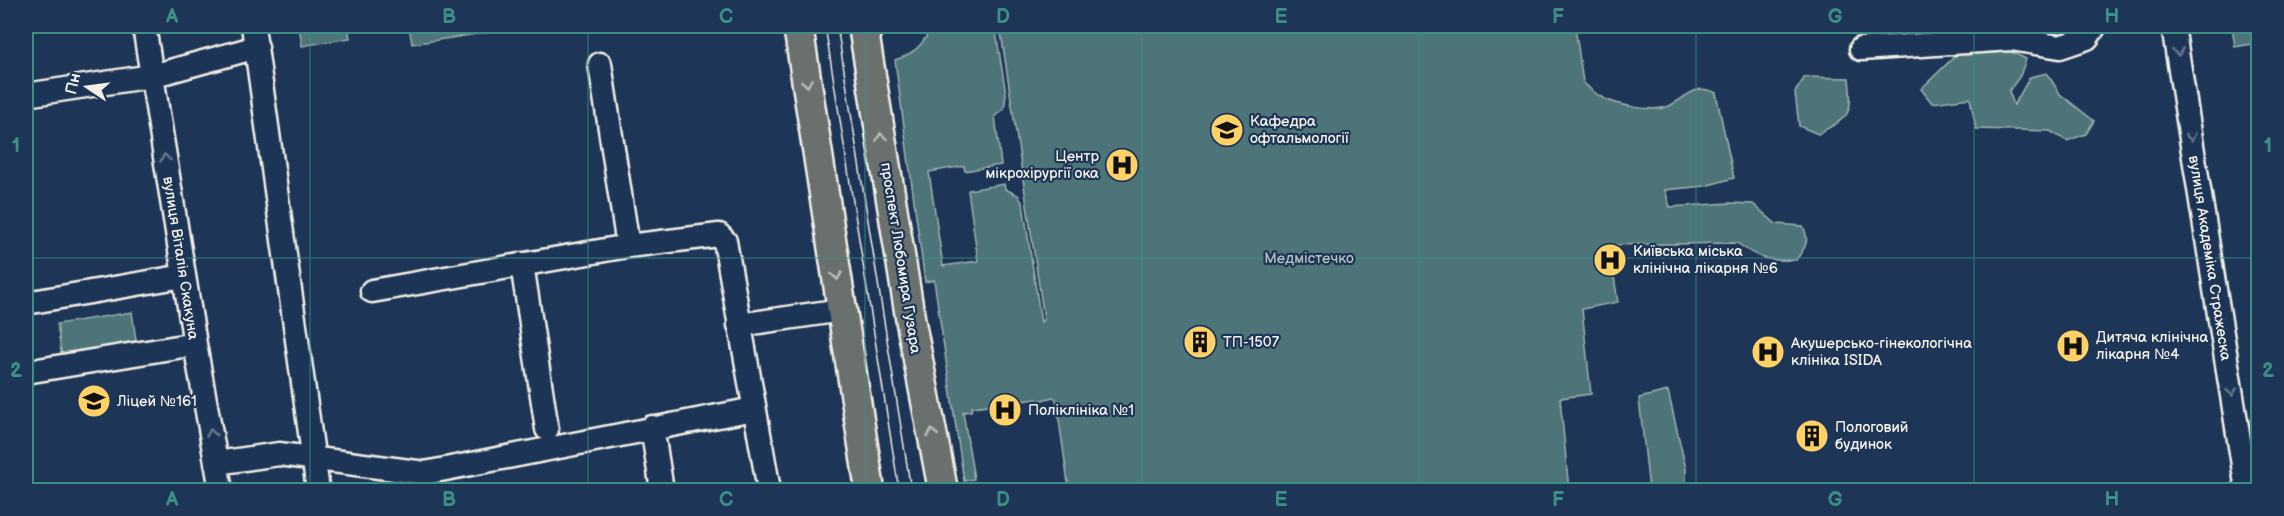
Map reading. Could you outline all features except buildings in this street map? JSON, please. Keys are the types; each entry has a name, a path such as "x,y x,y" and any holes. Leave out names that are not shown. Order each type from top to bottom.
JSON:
{"main road":[{"path":"798,26 870,490"},
{"name":"проспект Любомира Гузара","path":"863,26 909,311 943,490"}],"street":[{"name":"вулиця Віталія Скакуна","path":"144,26 220,490"},
{"path":"1862,49 2011,39 2060,47 2088,38 2095,26"},
{"name":"вулиця Академіка Стражеска","path":"2173,26 2247,490"},
{"path":"26,94 152,76 255,36 318,490"},
{"path":"600,64 628,246"},
{"path":"372,291 628,246 719,235 725,241 769,490"},
{"path":"522,264 546,429"},
{"path":"26,303 184,276"},
{"path":"739,325 842,310"},
{"path":"26,372 195,344"},
{"path":"216,463 279,454 425,473 652,427 754,409"},
{"path":"652,427 662,490"}],"green space":[{"path":"299,26 348,26 350,38 302,46"},
{"path":"409,26 509,26 510,29 412,44"},
{"name":"Медмістечко","path":"932,26 995,26 1006,94 1004,109 995,116 1001,165 965,171 964,166 929,172 943,266 978,261 968,190 1004,184 1005,189 1018,195 1023,204 1041,322 1044,319 1000,26 1575,26 1583,82 1607,100 1654,109 1669,106 1696,90 1702,89 1716,93 1734,178 1705,186 1665,190 1670,207 1730,203 1753,204 1776,224 1803,226 1806,244 1796,260 1771,260 1752,253 1737,243 1609,245 1618,302 1582,309 1591,394 1560,398 1569,490 1069,490 1056,399 1053,397 1038,401 1037,399 972,407 971,411 963,412 974,479 964,481 934,280 925,282 895,60 918,48"},
{"path":"2232,26 2258,26 2258,43 2235,47"},
{"path":"2006,49 2026,59 2020,76 2009,91 2014,105 2030,77 2047,73 2060,94 2094,121 2086,134 2067,141 2050,131 1976,129 1970,98 1932,103 1921,89 1958,53"},
{"path":"1805,77 1849,78 1850,100 1847,114 1818,134 1799,126 1795,92"},
{"path":"132,312 137,347 62,358 57,324"},
{"path":"1668,391 1686,469 1686,490 1649,490 1639,398"}],"tram line":[{"path":"825,26 899,490"},
{"path":"837,26 911,490"}],"place":[{"name":"Кафедра офтальмології","path":"1227,130"},
{"name":"Центр мікрохірургії ока","path":"1122,165"},
{"name":"Київська міська клінічна лікарня №6","path":"1610,260"},
{"name":"ТП-1507","path":"1200,342"},
{"name":"Дитяча клінічна лікарня №4","path":"2073,346"},
{"name":"Акушерсько-гінекологічна клініка ISIDA","path":"1768,352"},
{"name":"Ліцей №161","path":"94,401"},
{"name":"Поліклініка №1","path":"1005,410"},
{"name":"Пологовий будинок","path":"1812,436"}]}
